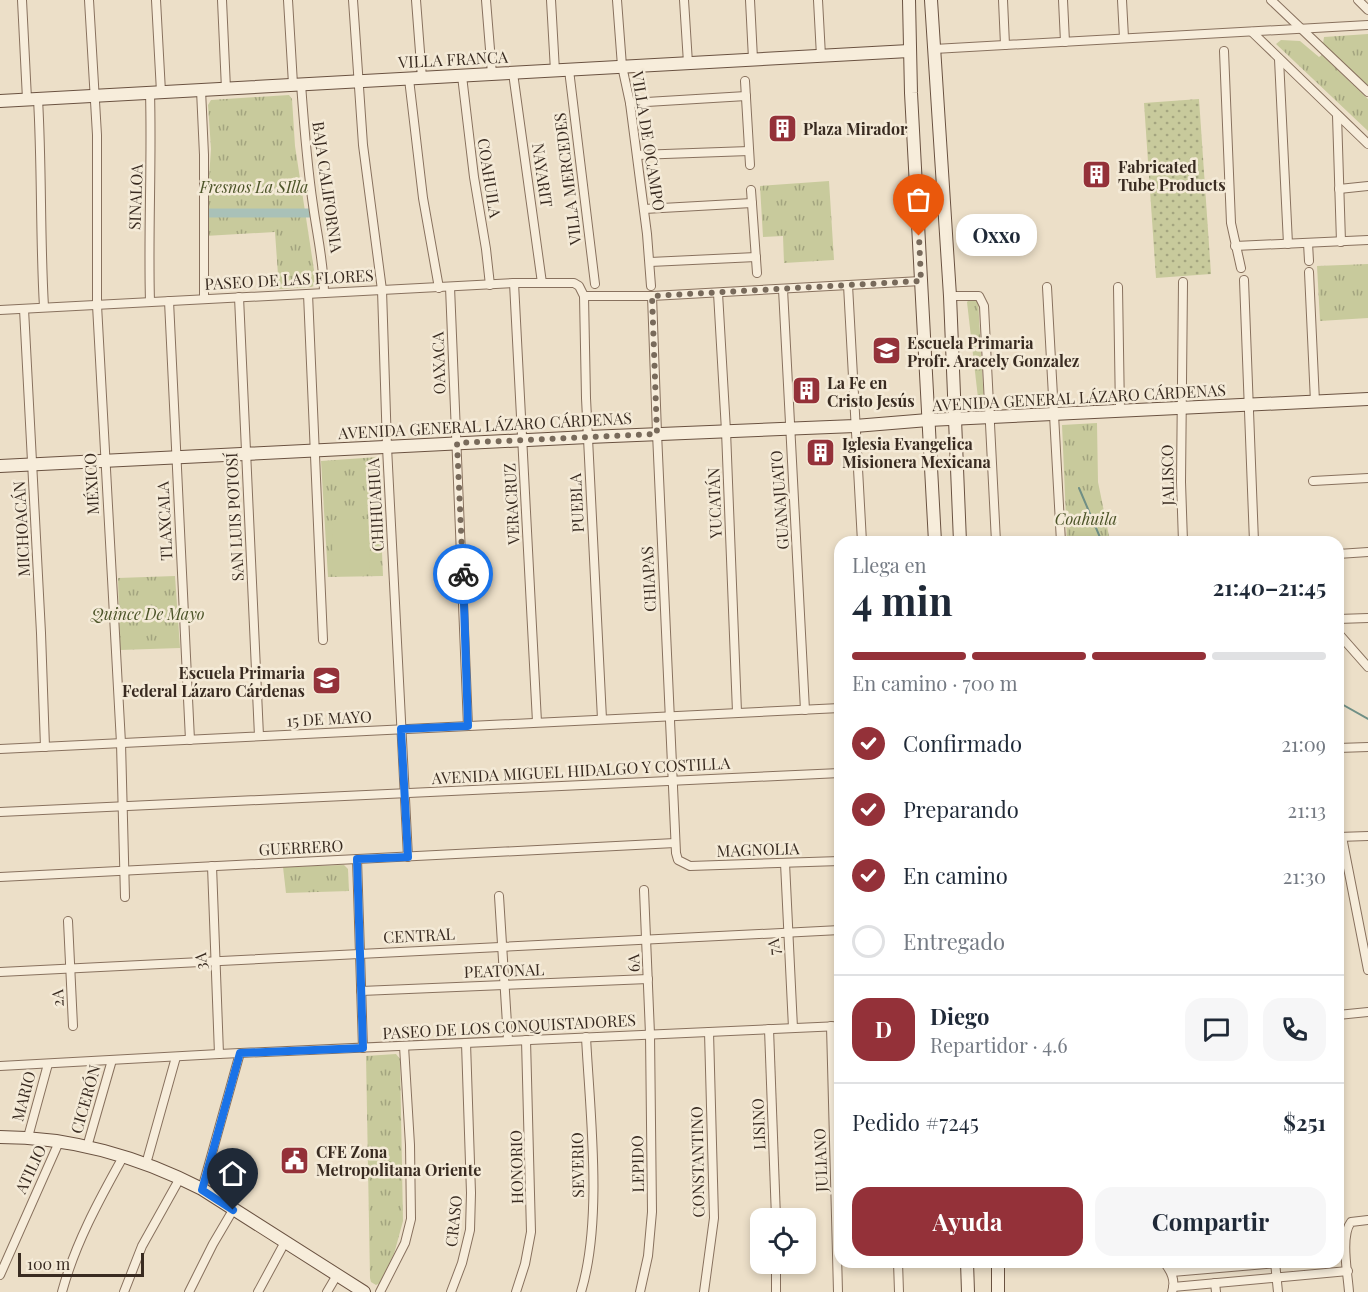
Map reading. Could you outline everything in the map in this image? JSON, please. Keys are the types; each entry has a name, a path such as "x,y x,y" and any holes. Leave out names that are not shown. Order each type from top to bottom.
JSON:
{"street":[{"path":"22,0 42,176 41,249 44,307"},
{"name":"MÉXICO","path":"89,0 97,158 97,305 121,742 125,897"},
{"name":"SINALOA","path":"150,302 148,237 155,93 156,0"},
{"path":"222,0 226,89"},
{"name":"BAJA CALIFORNIA","path":"288,0 297,84 322,260 324,294"},
{"name":"CHIHUAHUA","path":"353,0 363,145 382,290 387,447 408,857"},
{"path":"416,0 416,79 423,198 439,288"},
{"path":"486,0 492,74"},
{"path":"551,0 555,71"},
{"name":"VILLA DE OCAMPO","path":"617,0 622,66 630,102 637,155 651,286"},
{"path":"684,0 688,63"},
{"path":"750,0 753,59"},
{"path":"818,0 821,56"},
{"path":"909,0 909,51 935,536"},
{"path":"931,0 950,296 960,536"},
{"path":"1003,0 1005,45"},
{"path":"1063,0 1065,42"},
{"path":"1122,0 1124,38"},
{"path":"1271,0 1368,92"},
{"path":"1358,0 1368,10"},
{"path":"934,49 1368,25"},
{"path":"1252,32 1368,144"},
{"name":"VILLA FRANCA","path":"0,101 909,51"},
{"path":"1224,51 1230,204 1235,246 1241,268"},
{"path":"1279,59 1288,244"},
{"name":"VILLA MERCEDES","path":"569,70 595,284"},
{"name":"NAYARIT","path":"513,73 542,283"},
{"name":"COAHUILA","path":"462,76 490,285"},
{"path":"745,81 750,165"},
{"path":"201,90 204,155 204,298"},
{"path":"630,102 746,96"},
{"path":"1337,115 1341,242"},
{"path":"637,155 749,151"},
{"path":"1339,189 1368,186"},
{"path":"751,190 757,273"},
{"path":"644,209 752,203"},
{"path":"1235,246 1368,240"},
{"path":"1308,243 1309,261"},
{"path":"650,262 756,257"},
{"path":"1309,272 1315,402"},
{"path":"1244,280 1254,536"},
{"path":"584,296 652,296 921,281"},
{"name":"JALISCO","path":"1183,282 1181,482 1183,536"},
{"name":"PASEO DE LAS FLORES","path":"0,310 514,283 574,283 579,286"},
{"name":"VERACRUZ","path":"514,283 537,722"},
{"path":"848,285 862,536"},
{"name":"PUEBLA","path":"579,286 584,296 588,437 602,719"},
{"path":"1118,286 1120,412"},
{"name":"OAXACA","path":"450,287 468,726"},
{"path":"1047,287 1061,536"},
{"name":"GUANAJUATO","path":"783,289 788,428 797,536 805,710"},
{"name":"YUCATÁN","path":"718,293 737,712"},
{"path":"308,294 323,640"},
{"path":"950,296 975,295 982,300 996,536"},
{"name":"CHIAPAS","path":"652,296 669,716 675,843 678,860"},
{"name":"SAN LUIS POTOSÍ","path":"239,297 259,736"},
{"name":"TLAXCALA","path":"169,301 190,740"},
{"name":"MICHOACÁN","path":"24,309 45,747"},
{"name":"AVENIDA GENERAL LÁZARO CÁRDENAS","path":"0,466 855,426 928,420 1368,399"},
{"path":"1313,481 1368,478"},
{"path":"1344,554 1368,552"},
{"path":"1344,620 1368,618"},
{"path":"1344,640 1368,668"},
{"name":"15 DE MAYO","path":"0,749 834,708"},
{"path":"1344,748 1368,747"},
{"name":"AVENIDA MIGUEL HIDALGO Y COSTILLA","path":"0,812 834,773"},
{"path":"1344,837 1368,836"},
{"name":"GUERRERO","path":"0,877 675,843"},
{"path":"1344,856 1368,970"},
{"path":"357,859 363,1048"},
{"name":"MAGNOLIA","path":"678,860 690,866 834,861"},
{"name":"7A","path":"785,863 793,1028"},
{"name":"3A","path":"212,866 219,1054"},
{"name":"6A","path":"644,890 650,1034"},
{"path":"499,896 508,1040"},
{"name":"2A","path":"68,921 73,1026"},
{"name":"CENTRAL","path":"0,972 834,930"},
{"name":"PEATONAL","path":"361,991 648,979"},
{"path":"1344,1014 1368,1012"},
{"name":"PASEO DE LOS CONQUISTADORES","path":"0,1066 834,1026"},
{"name":"LISINO","path":"770,1029 776,1208"},
{"name":"CONSTANTINO","path":"704,1292 714,1218 709,1032"},
{"name":"LEPIDO","path":"640,1292 648,1256 652,1212 650,1034"},
{"name":"SEVERIO","path":"581,1292 590,1251 592,1206 591,1117 586,1037"},
{"name":"HONORIO","path":"516,1292 525,1264 531,1232 526,1040"},
{"name":"CRASO","path":"451,1292 462,1263 470,1230 466,1043"},
{"path":"380,1292 405,1243 411,1219 410,1145 404,1046"},
{"path":"202,1190 240,1053"},
{"path":"146,1164 177,1057"},
{"name":"CICERÓN","path":"87,1147 112,1060"},
{"name":"MARIO","path":"28,1137 48,1064"},
{"path":"0,1137 28,1137 87,1147 123,1156 180,1178 364,1292"},
{"name":"ATILIO","path":"0,1275 59,1142"},
{"path":"62,1292 66,1276 90,1217 123,1156"},
{"path":"124,1292 142,1246 180,1178"},
{"path":"189,1292 233,1210"},
{"path":"1344,1246 1348,1225 1355,1221 1368,1220"},
{"path":"258,1292 285,1242"},
{"path":"1344,1261 1348,1271 1349,1292"},
{"name":"JULIANO","path":"838,1268 838,1292"},
{"path":"898,1268 899,1292"},
{"path":"967,1268 968,1292"},
{"path":"998,1268 998,1292"},
{"path":"1169,1268 1172,1272 1172,1290 1348,1271"},
{"path":"1172,1272 1195,1268"},
{"path":"1276,1268 1278,1292"},
{"path":"775,1291 776,1274"},
{"path":"327,1292 337,1275"}],"green space":[{"path":"1368,34 1368,87 1323,44 1324,37"},
{"path":"1281,40 1300,41 1319,57 1322,55 1368,99 1368,131 1276,44"},
{"name":"Fresnos La SIlla","path":"289,95 292,99 295,146 316,283 312,287 279,289 275,232 205,236 211,149 208,105 211,100"},
{"path":"1199,99 1211,274 1156,278 1144,103"},
{"path":"829,181 834,260 784,263 783,236 763,237 760,186"},
{"path":"1368,264 1368,318 1320,321 1317,266"},
{"path":"978,300 984,403 978,398 967,302"},
{"name":"Coahuila","path":"1097,423 1098,482 1109,536 1067,536 1062,425"},
{"path":"378,457 383,576 328,577 321,461"},
{"path":"368,519 370,570 333,570 332,520"},
{"name":"Quince De Mayo","path":"175,576 180,648 120,650 118,578"},
{"path":"344,865 348,869 349,891 286,893 283,867"},
{"path":"396,1054 400,1059 403,1221 394,1254 380,1283 376,1285 371,1282 370,1278 366,1056"}],"waterway":[{"path":"207,213 314,213"},
{"path":"1079,488 1099,536"},
{"path":"1344,705 1368,719"}],"way so far":[{"path":"463,574 457,443 657,434 652,296 921,281 919,236"}],"place":[{"name":"Plaza Mirador","path":"782,128"},
{"name":"Fabricated Tube Products","path":"1097,175"},
{"name":"Oxxo","path":"919,236"},
{"name":"Escuela Primaria Profr. Aracely Gonzalez","path":"886,351"},
{"name":"La Fe en Cristo Jesús","path":"806,391"},
{"name":"Iglesia Evangelica Misionera Mexicana","path":"821,452"},
{"name":"Escuela Primaria Federal Lázaro Cárdenas","path":"326,681"},
{"name":"CFE Zona Metropolitana Oriente","path":"295,1160"}],"route":[{"path":"233,1210 202,1190 240,1053 363,1048 357,859 408,857 401,729 468,726 463,574"}]}
